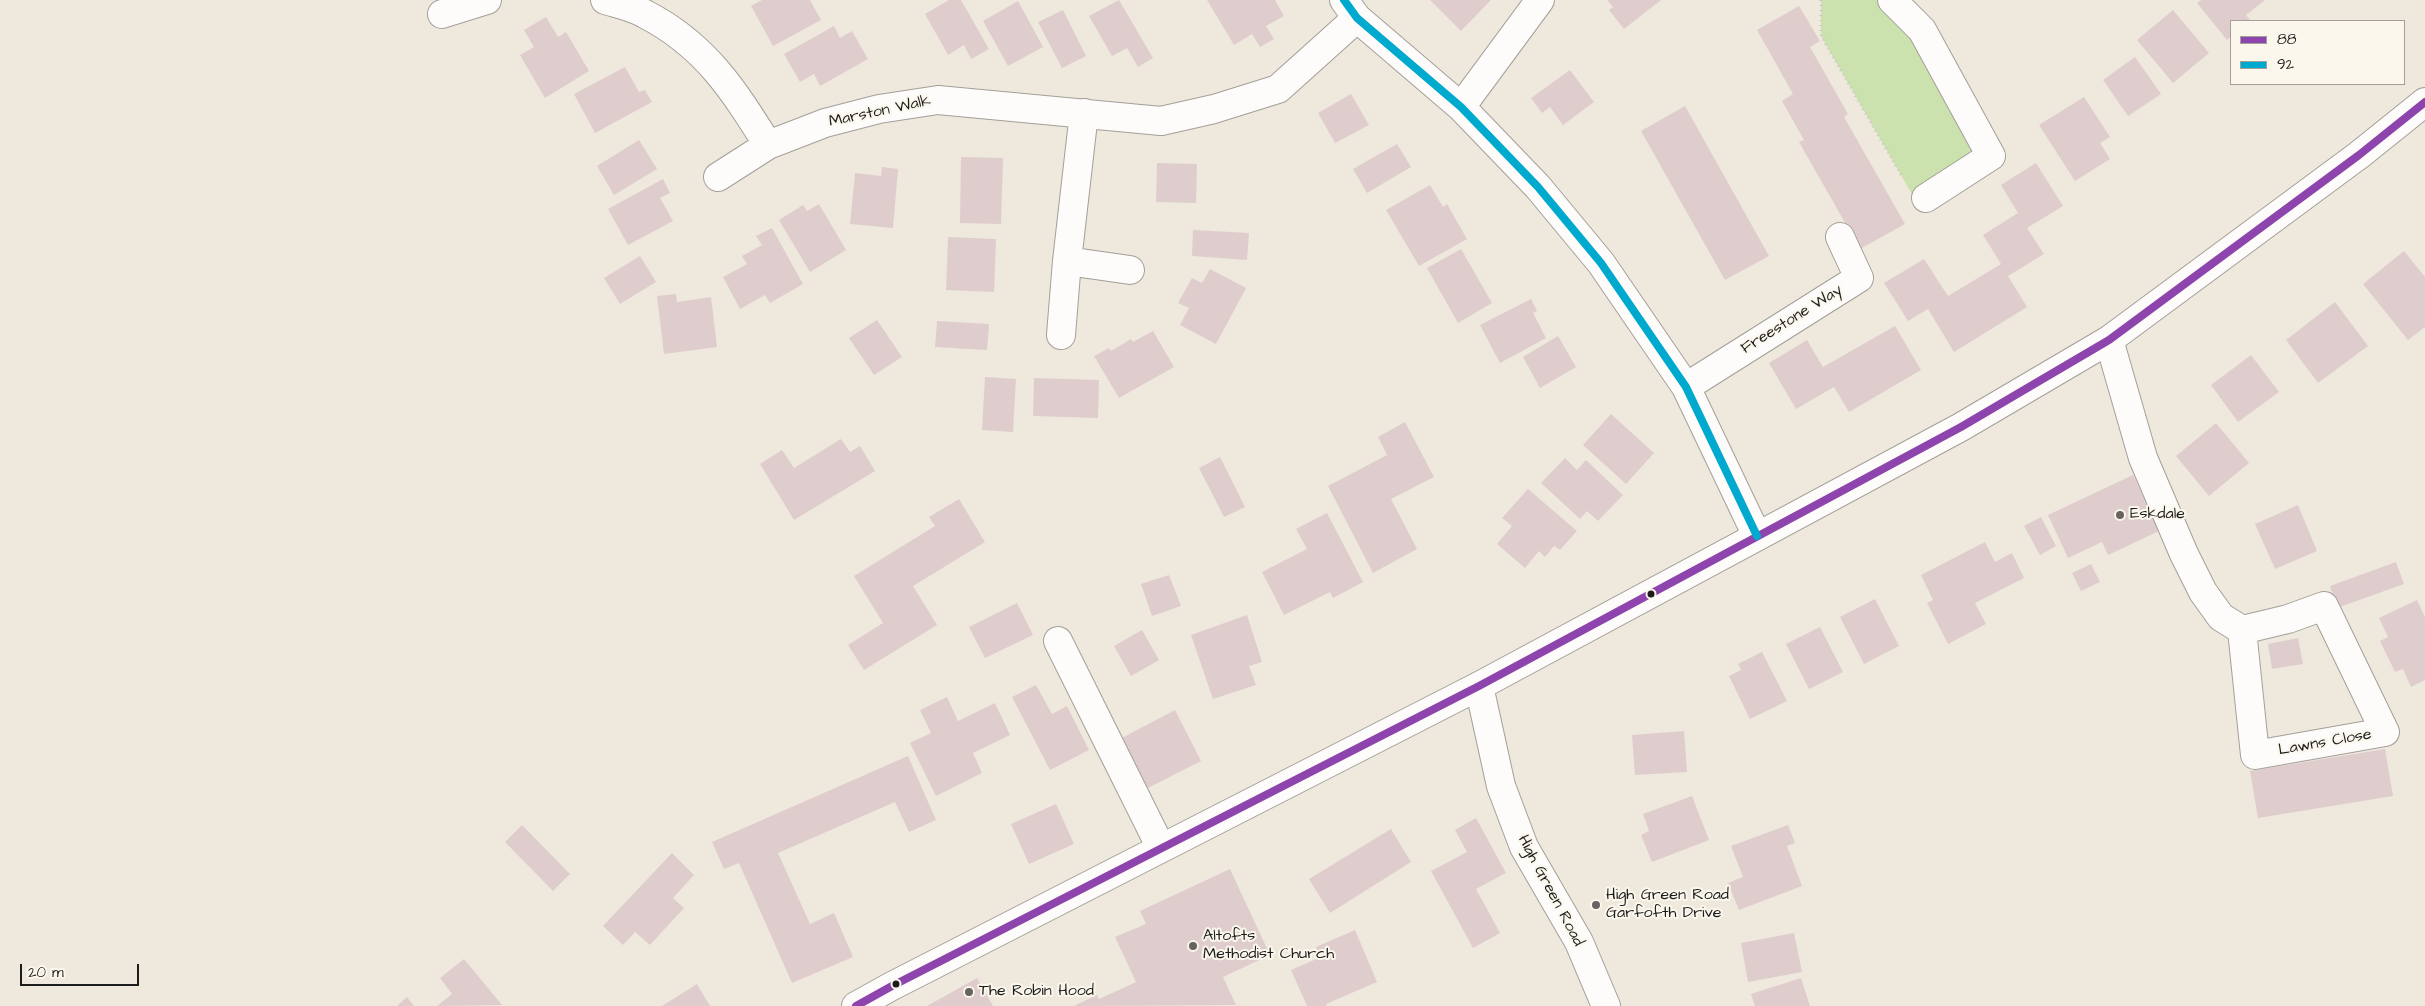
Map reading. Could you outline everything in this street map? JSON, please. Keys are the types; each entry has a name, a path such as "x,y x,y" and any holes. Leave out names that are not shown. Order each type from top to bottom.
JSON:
{"street":[{"path":"442,14 487,0"},
{"path":"605,0 644,13 695,46 731,86 768,145"},
{"path":"1461,107 1540,0"},
{"path":"1892,0 1922,30 1991,156 1926,198"},
{"path":"1350,9 1461,107 1538,187 1601,262 1686,386 1757,536"},
{"name":"Marston Walk","path":"718,177 768,145 825,123 879,110 938,100 1161,121 1214,109 1278,89 1350,9"},
{"path":"856,1006 1479,686 1961,428 2109,340 2359,155 2425,102"},
{"path":"1061,335 1067,260 1084,113"},
{"name":"Freestone Way","path":"1686,386 1859,278 1840,237"},
{"path":"1067,260 1130,270"},
{"path":"2109,340 2143,458 2184,554 2203,592 2221,618 2242,630"},
{"name":"Lawns Close","path":"2324,606 2385,732 2255,755 2242,630 2288,619 2324,606"},
{"path":"1058,640 1161,848"},
{"name":"High Green Road","path":"1479,686 1501,786 1524,847 1579,942 1606,1006"}],"path":[{"path":"1821,0 1821,36 1918,203 1926,198"}],"green space":[{"path":"1821,0 1892,0 1991,156 1917,203 1821,36"}],"building":[{"path":"762,0 810,0 821,20 773,46 751,6"},
{"path":"949,0 961,0 989,49 971,59 964,45 948,55 925,14"},
{"path":"1119,0 1153,58 1138,67 1127,48 1112,56 1089,16"},
{"path":"1207,0 1275,0 1284,16 1266,26 1274,39 1260,47 1252,34 1234,45"},
{"path":"1430,0 1491,0 1461,31"},
{"path":"1607,0 1661,0 1624,29 1609,10 1613,7"},
{"path":"2201,0 2265,0 2246,15 2250,20 2230,20 2230,38 2227,40 2197,3"},
{"path":"1018,1 1043,47 1008,66 983,21"},
{"path":"1799,6 1820,41 1810,47 1848,114 1844,117 1905,224 1860,249 1799,142 1804,140 1782,101 1793,94 1757,30"},
{"path":"1063,10 1086,56 1062,68 1038,22"},
{"path":"2173,10 2209,53 2173,83 2137,40"},
{"path":"546,17 558,37 566,32 589,71 545,98 520,55 534,47 524,30"},
{"path":"834,26 840,38 852,31 868,59 820,86 814,74 800,82 784,54"},
{"path":"2135,57 2161,94 2128,116 2103,80"},
{"path":"625,67 639,92 645,90 652,102 595,133 574,94"},
{"path":"1570,70 1594,102 1563,125 1550,107 1542,113 1531,98"},
{"path":"1351,94 1369,125 1335,143 1318,113"},
{"path":"2084,97 2110,137 2100,143 2110,159 2075,181 2039,125"},
{"path":"1685,106 1769,256 1725,280 1641,131"},
{"path":"639,140 657,169 614,195 597,166"},
{"path":"1397,144 1411,167 1367,193 1353,169"},
{"path":"961,157 1003,158 1001,224 960,223"},
{"path":"1157,163 1197,164 1196,203 1156,202"},
{"path":"2036,163 2063,206 2027,228 2044,254 2008,276 2027,307 1954,352 1928,309 1908,321 1884,283 1924,259 1948,296 2001,264 1983,235 2018,213 2001,185"},
{"path":"882,167 898,169 893,228 850,224 855,173 881,176"},
{"path":"663,179 670,193 660,198 673,221 628,245 608,209"},
{"path":"1430,185 1443,207 1447,204 1467,239 1419,266 1386,210"},
{"path":"819,204 846,250 810,272 779,220 803,205 807,211"},
{"path":"772,228 803,284 770,303 765,295 740,309 723,277 747,264 742,256 762,245 756,236"},
{"path":"1193,230 1249,233 1247,260 1192,256"},
{"path":"948,237 996,239 994,292 946,290"},
{"path":"1461,249 1492,303 1458,323 1427,268"},
{"path":"2404,251 2425,277 2425,327 2408,340 2363,284"},
{"path":"640,256 656,282 620,304 604,278"},
{"path":"1210,269 1246,288 1216,344 1180,325 1189,308 1178,303 1192,278 1202,283"},
{"path":"676,294 677,302 711,297 717,347 664,354 657,296"},
{"path":"1531,299 1537,311 1533,313 1546,338 1500,363 1480,325"},
{"path":"2335,302 2368,346 2318,383 2286,340"},
{"path":"877,320 902,357 874,375 849,338"},
{"path":"937,321 989,324 987,350 935,347"},
{"path":"1895,326 1921,370 1849,412 1834,387 1796,409 1769,363 1807,340 1823,367"},
{"path":"1153,331 1174,367 1119,398 1094,356 1109,348 1111,351 1131,339 1133,342"},
{"path":"1558,336 1576,367 1540,388 1523,357"},
{"path":"2251,355 2279,392 2238,422 2211,385"},
{"path":"985,377 1016,379 1013,432 982,430"},
{"path":"1034,378 1099,380 1098,418 1033,416"},
{"path":"1611,414 1654,453 1626,484 1583,445"},
{"path":"1405,422 1434,477 1391,499 1417,549 1373,573 1328,486 1387,455 1378,437"},
{"path":"2216,423 2249,463 2209,496 2176,456"},
{"path":"841,439 850,452 860,446 875,471 794,520 760,464 782,450 794,468"},
{"path":"1220,457 1245,507 1224,517 1199,468"},
{"path":"1565,458 1577,470 1586,460 1623,495 1598,521 1587,511 1580,519 1541,483"},
{"name":"Eskdale","path":"2133,475 2159,531 2108,555 2102,542 2068,558 2048,515"},
{"path":"1528,489 1577,531 1560,550 1554,546 1545,557 1539,551 1525,568 1497,544 1512,526 1502,518"},
{"path":"959,499 985,542 913,586 937,625 864,670 848,645 883,623 854,576 935,526 929,517"},
{"path":"2298,505 2317,551 2275,569 2255,524"},
{"path":"1327,513 1363,582 1333,598 1330,592 1284,615 1262,572 1307,549 1296,529"},
{"path":"2041,517 2056,546 2040,555 2024,526"},
{"path":"1985,542 1995,562 2012,553 2024,578 1975,603 1986,624 1948,644 1927,603 1933,600 1921,575"},
{"path":"2396,562 2404,584 2337,608 2330,586"},
{"path":"2091,564 2100,582 2081,591 2072,573"},
{"path":"1169,575 1181,606 1152,616 1141,584"},
{"path":"1875,599 1899,646 1864,664 1840,617"},
{"path":"2417,600 2425,617 2425,680 2411,687 2403,669 2395,672 2380,641 2388,637 2379,618"},
{"path":"1017,603 1033,635 985,658 969,627"},
{"path":"1247,615 1262,662 1249,666 1256,685 1213,699 1191,635"},
{"path":"1820,627 1843,672 1809,689 1786,644"},
{"path":"1142,630 1159,660 1131,676 1114,646"},
{"path":"2298,638 2303,664 2272,669 2268,644"},
{"path":"1762,652 1787,701 1750,719 1729,676 1741,670 1738,664"},
{"path":"1036,685 1052,714 1067,706 1089,750 1050,770 1012,697"},
{"path":"947,697 958,721 995,703 1010,735 973,753 982,773 936,796 910,743 931,733 920,710"},
{"path":"1175,710 1201,761 1144,790 1118,740"},
{"path":"1684,731 1687,772 1635,775 1632,735"},
{"path":"2385,749 2393,796 2258,818 2250,771"},
{"path":"908,756 936,820 909,832 895,802 778,853 810,924 834,913 853,957 792,983 739,863 724,869 712,842"},
{"path":"1692,796 1709,840 1652,862 1641,835 1649,831 1643,814"},
{"path":"1056,804 1074,844 1029,864 1011,824"},
{"path":"1476,818 1506,873 1476,889 1500,933 1473,948 1431,871 1467,852 1455,830"},
{"path":"522,825 570,874 553,891 505,842"},
{"path":"1788,825 1795,843 1787,846 1802,886 1739,910 1728,883 1743,877 1731,846"},
{"path":"1391,829 1411,862 1330,913 1309,879"},
{"path":"672,853 694,875 673,898 684,908 650,945 635,932 623,945 603,926"},
{"name":"Altofts Methodist Church","path":"1230,869 1270,955 1223,977 1236,1005 1074,1006 1097,995 1099,999 1136,982 1115,937 1146,924 1140,911"},
{"path":"1355,930 1377,982 1326,1004 1327,1006 1307,1006 1291,970 1321,957 1316,947"},
{"path":"1794,933 1802,972 1748,982 1741,943"},
{"path":"464,959 502,1005 437,1006 452,994 440,978"},
{"name":"The Robin Hood","path":"977,978 993,1006 927,1006"},
{"path":"1801,978 1810,1006 1755,1006 1751,994"},
{"path":"697,984 710,1006 662,1006"},
{"path":"407,997 414,1006 397,1006"}],"transit line":[{"name":"92","path":"1344,0 1357,18 1461,107 1538,187 1601,263 1686,387 1757,536"},
{"name":"88","path":"856,1006 1479,686 1961,427 2109,340 2359,155 2425,102"}],"place":[{"name":"Eskdale","path":"2120,515"},
{"name":"High Green Road Garfofth Drive","path":"1596,905"},
{"name":"Altofts Methodist Church","path":"1193,946"},
{"name":"The Robin Hood","path":"969,992"}]}
